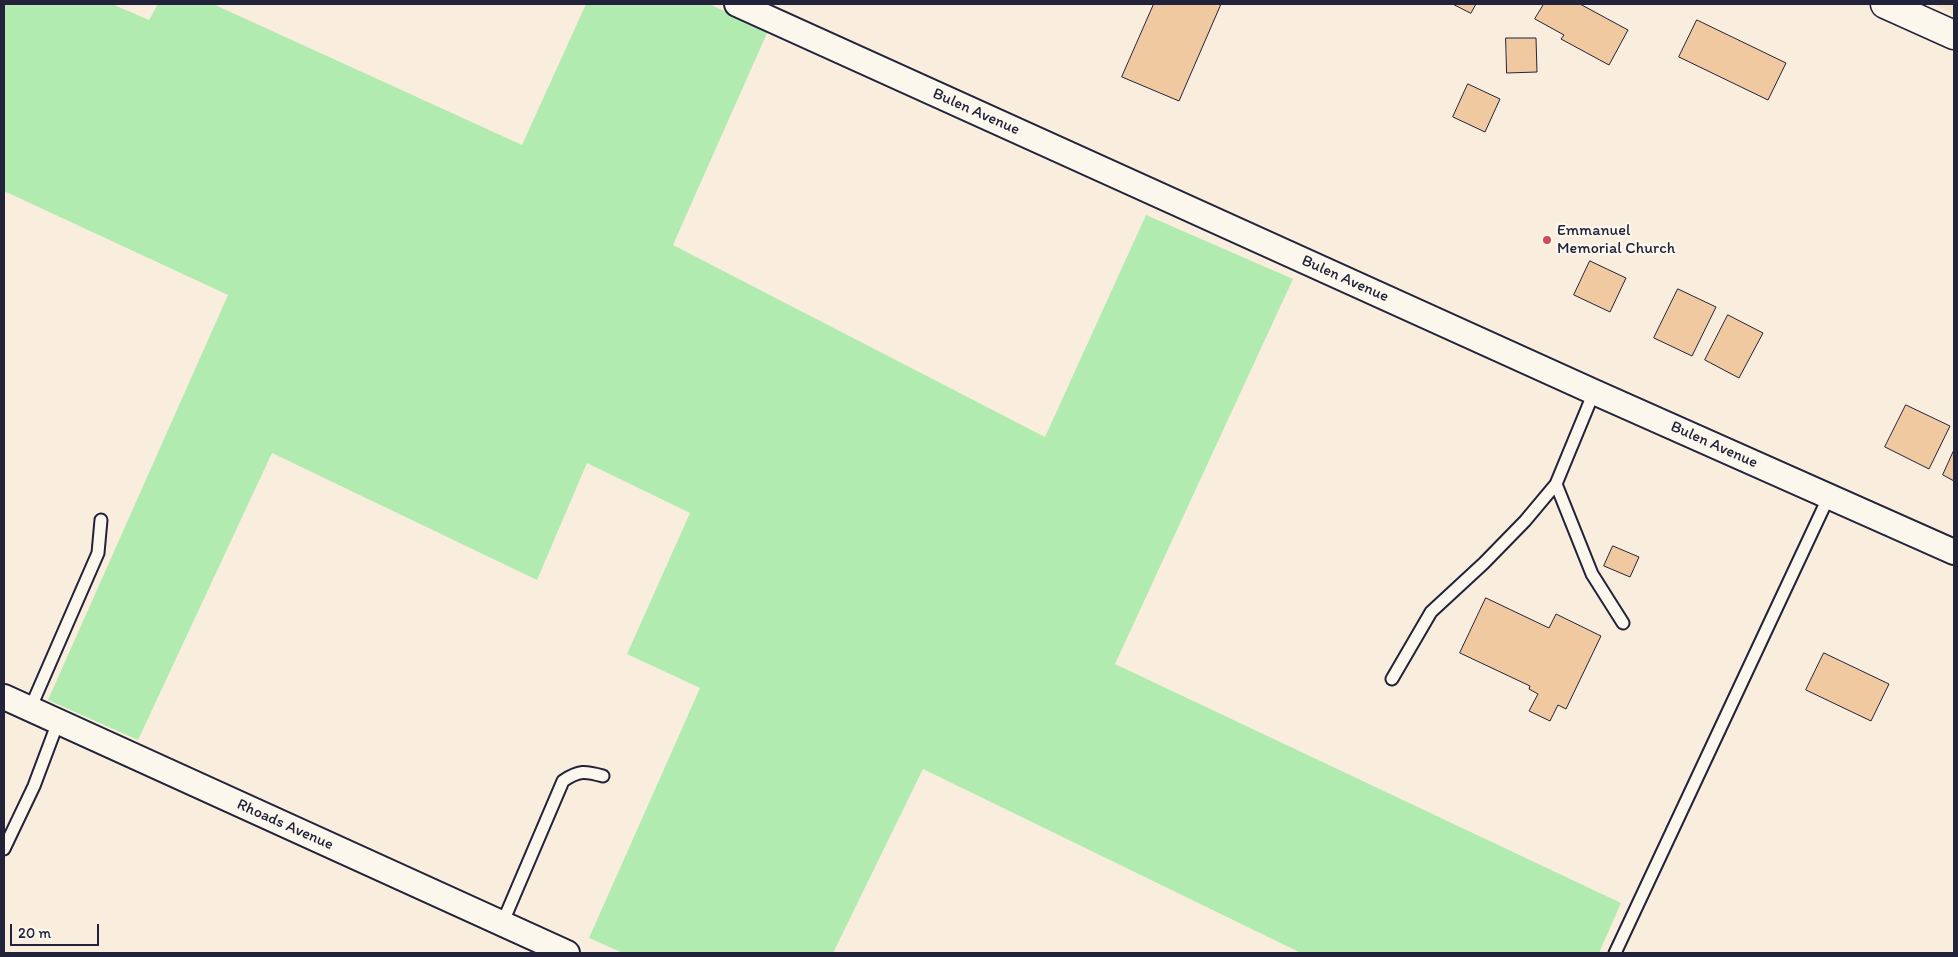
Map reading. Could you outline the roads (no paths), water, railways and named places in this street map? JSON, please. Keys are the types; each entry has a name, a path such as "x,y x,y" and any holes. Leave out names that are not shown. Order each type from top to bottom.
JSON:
{"street":[{"name":"Bulen Avenue","path":"737,4 1594,392 1954,552"},
{"path":"1885,4 1954,35"},
{"name":"Rhoads Avenue","path":"4,697 567,953"}],"lane":[{"path":"1392,679 1430,612 1484,563 1518,528 1556,484 1594,392"},
{"path":"1556,484 1592,574 1623,623"},
{"path":"1615,953 1829,496"},
{"path":"30,709 98,553 101,520"},
{"path":"4,849 34,786 58,722"},
{"path":"502,924 563,781 574,774 586,772 603,776"}],"place":[{"name":"Emmanuel Memorial Church","path":"1547,240"}]}
